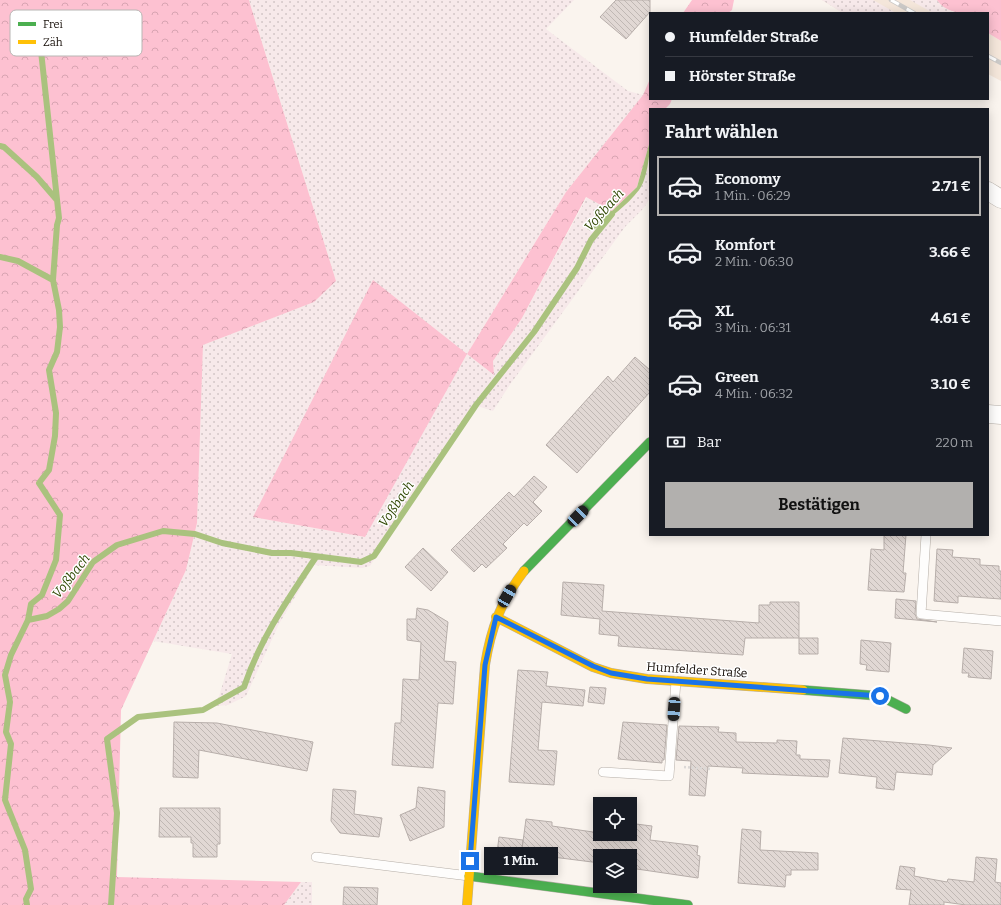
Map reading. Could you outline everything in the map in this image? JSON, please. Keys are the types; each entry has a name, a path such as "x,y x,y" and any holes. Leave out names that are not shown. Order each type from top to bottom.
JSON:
{"street":[{"path":"989,192 1001,199"},
{"path":"989,414 1001,415"},
{"path":"467,905 485,665 496,617 512,587 527,568 649,443"},
{"name":"Humfelder Straße","path":"496,617 593,666 628,676 880,696 906,709"},
{"path":"469,876 688,905"}],"lane":[{"path":"926,536 921,614 1001,621"},
{"path":"603,772 669,776 676,681"},
{"path":"316,857 469,876"}],"path":[{"path":"670,766 711,769"}],"shaded area":[{"path":"249,0 574,0 546,29 628,91 643,95 566,192 467,354 494,375 493,361 522,318 587,197 612,211 587,228 592,231 616,213 640,189 649,159 649,199 647,203 622,231 509,386 493,411 474,405 370,566 362,568 314,565 279,624 246,696 228,705 216,706 232,654 153,641 186,570 197,523 203,345 314,302 336,281","holes":["467,354 364,537 253,517"]},
{"path":"822,0 937,0 941,5 952,12 841,12"},
{"path":"822,0 873,0 894,12 841,12"},
{"path":"910,0 937,0 941,5 952,12 931,12"},
{"path":"989,34 1001,41 1001,81 989,75"},
{"path":"649,145 649,160 642,186 623,207 604,222 592,231 587,229 612,211 637,187"},
{"path":"301,882 312,882 312,905 284,905"}],"green space":[{"path":"0,0 249,0 336,281 314,302 203,345 197,523 186,570 121,710 117,877 301,882 284,905 0,905"},
{"path":"692,0 734,0 732,10 729,12 684,12"},
{"path":"937,0 1001,0 1001,41 989,34 989,12 954,12 942,5"},
{"path":"649,81 649,100 672,100 666,108 649,108 649,145 637,187 612,211 586,197 522,318 493,361 494,375 467,354 566,192 643,95"},
{"path":"373,280 467,354 365,537 253,517"}],"building":[{"path":"616,0 650,0 650,12 626,39 600,17"},
{"path":"635,357 649,369 649,393 577,473 546,445 608,376 613,382"},
{"path":"534,476 547,487 533,502 542,511 527,526 524,523 503,544 507,548 486,568 482,564 474,572 451,550 509,492 514,497"},
{"path":"884,536 906,536 903,573 906,573 904,592 868,590 871,549 884,550"},
{"path":"423,548 448,572 431,591 405,567"},
{"path":"937,549 953,550 952,557 980,559 980,565 999,566 999,571 1001,571 1001,599 958,596 958,603 934,601"},
{"path":"563,582 604,585 602,611 759,623 759,605 770,605 770,602 799,602 799,638 745,638 743,655 618,646 619,636 599,634 600,619 561,615"},
{"path":"896,599 916,601 915,614 917,619 937,622 895,618"},
{"path":"417,608 428,610 448,622 444,661 456,662 453,704 438,703 433,768 392,765 395,723 401,723 403,679 419,680 421,642 407,640 407,619 416,619"},
{"path":"799,638 818,638 818,654 799,654"},
{"path":"861,640 891,643 889,672 866,670 867,665 860,664"},
{"path":"964,648 993,651 991,679 968,677 969,673 962,673"},
{"path":"518,670 548,672 546,686 585,690 583,706 542,702 538,750 557,751 554,785 509,782"},
{"path":"590,687 606,688 604,704 588,702"},
{"path":"174,722 217,723 313,742 307,771 199,750 198,778 173,777"},
{"path":"623,722 667,725 664,760 662,760 662,763 618,759"},
{"path":"679,726 719,727 718,732 736,733 736,742 777,743 777,740 797,741 796,755 800,755 800,759 830,760 828,777 742,773 743,768 708,766 705,796 689,795 691,761 676,760"},
{"path":"843,738 952,748 933,765 932,775 896,772 894,790 876,788 877,777 839,773"},
{"path":"418,787 445,791 444,827 410,841 400,815 416,808"},
{"path":"333,789 356,791 354,814 382,818 379,837 340,833 331,821"},
{"path":"160,808 220,808 220,844 217,844 217,857 193,857 193,843 191,843 191,837 159,837"},
{"path":"526,819 552,822 552,826 593,832 593,841 637,841 637,824 652,826 650,840 698,846 697,855 700,856 698,878 637,869 637,849 593,849 593,862 521,853 520,864 496,861 499,837 523,840 522,849"},
{"path":"742,829 761,831 760,850 818,853 818,870 791,870 791,875 786,875 785,887 738,883"},
{"path":"976,857 997,859 995,882 1001,883 1001,905 966,905 944,902 944,905 909,905 911,890 896,889 900,866 915,868 914,876 947,882 948,879 974,882"},
{"path":"344,887 378,888 377,905 343,905"}],"waterway":[{"path":"42,56 59,218 57,225 53,280"},
{"path":"0,146 4,147 37,177 56,199"},
{"name":"Voßbach","path":"28,620 47,616 59,609 68,601 93,562 117,545 163,531 195,534 222,543 272,553 291,553 361,562 374,556 476,405 534,332 577,268 591,240 612,214"},
{"path":"0,257 18,261 53,280 59,310 60,327 57,352 49,370 56,413 55,436 49,470 39,483 60,515 56,560 42,595 31,604 28,620 11,655 5,675 10,702 6,732 11,744 5,800 25,850 31,889 26,899 27,905"},
{"path":"111,905 117,813 107,739 138,717 203,710 244,687 266,636 316,557"}],"railway":[{"path":"891,0 912,12"},
{"path":"989,57 1001,63"}],"traffic: fast":[{"path":"524,571 649,443"},
{"path":"803,690 880,696 906,709"},
{"path":"469,876 688,905"}],"traffic: slow":[{"path":"467,905 487,652 490,639 503,604 524,571"},
{"path":"496,617 593,667 611,673 647,679 803,690"}],"route":[{"path":"470,861 485,665 489,641 496,617 593,666 611,673 647,679 880,696"}]}
